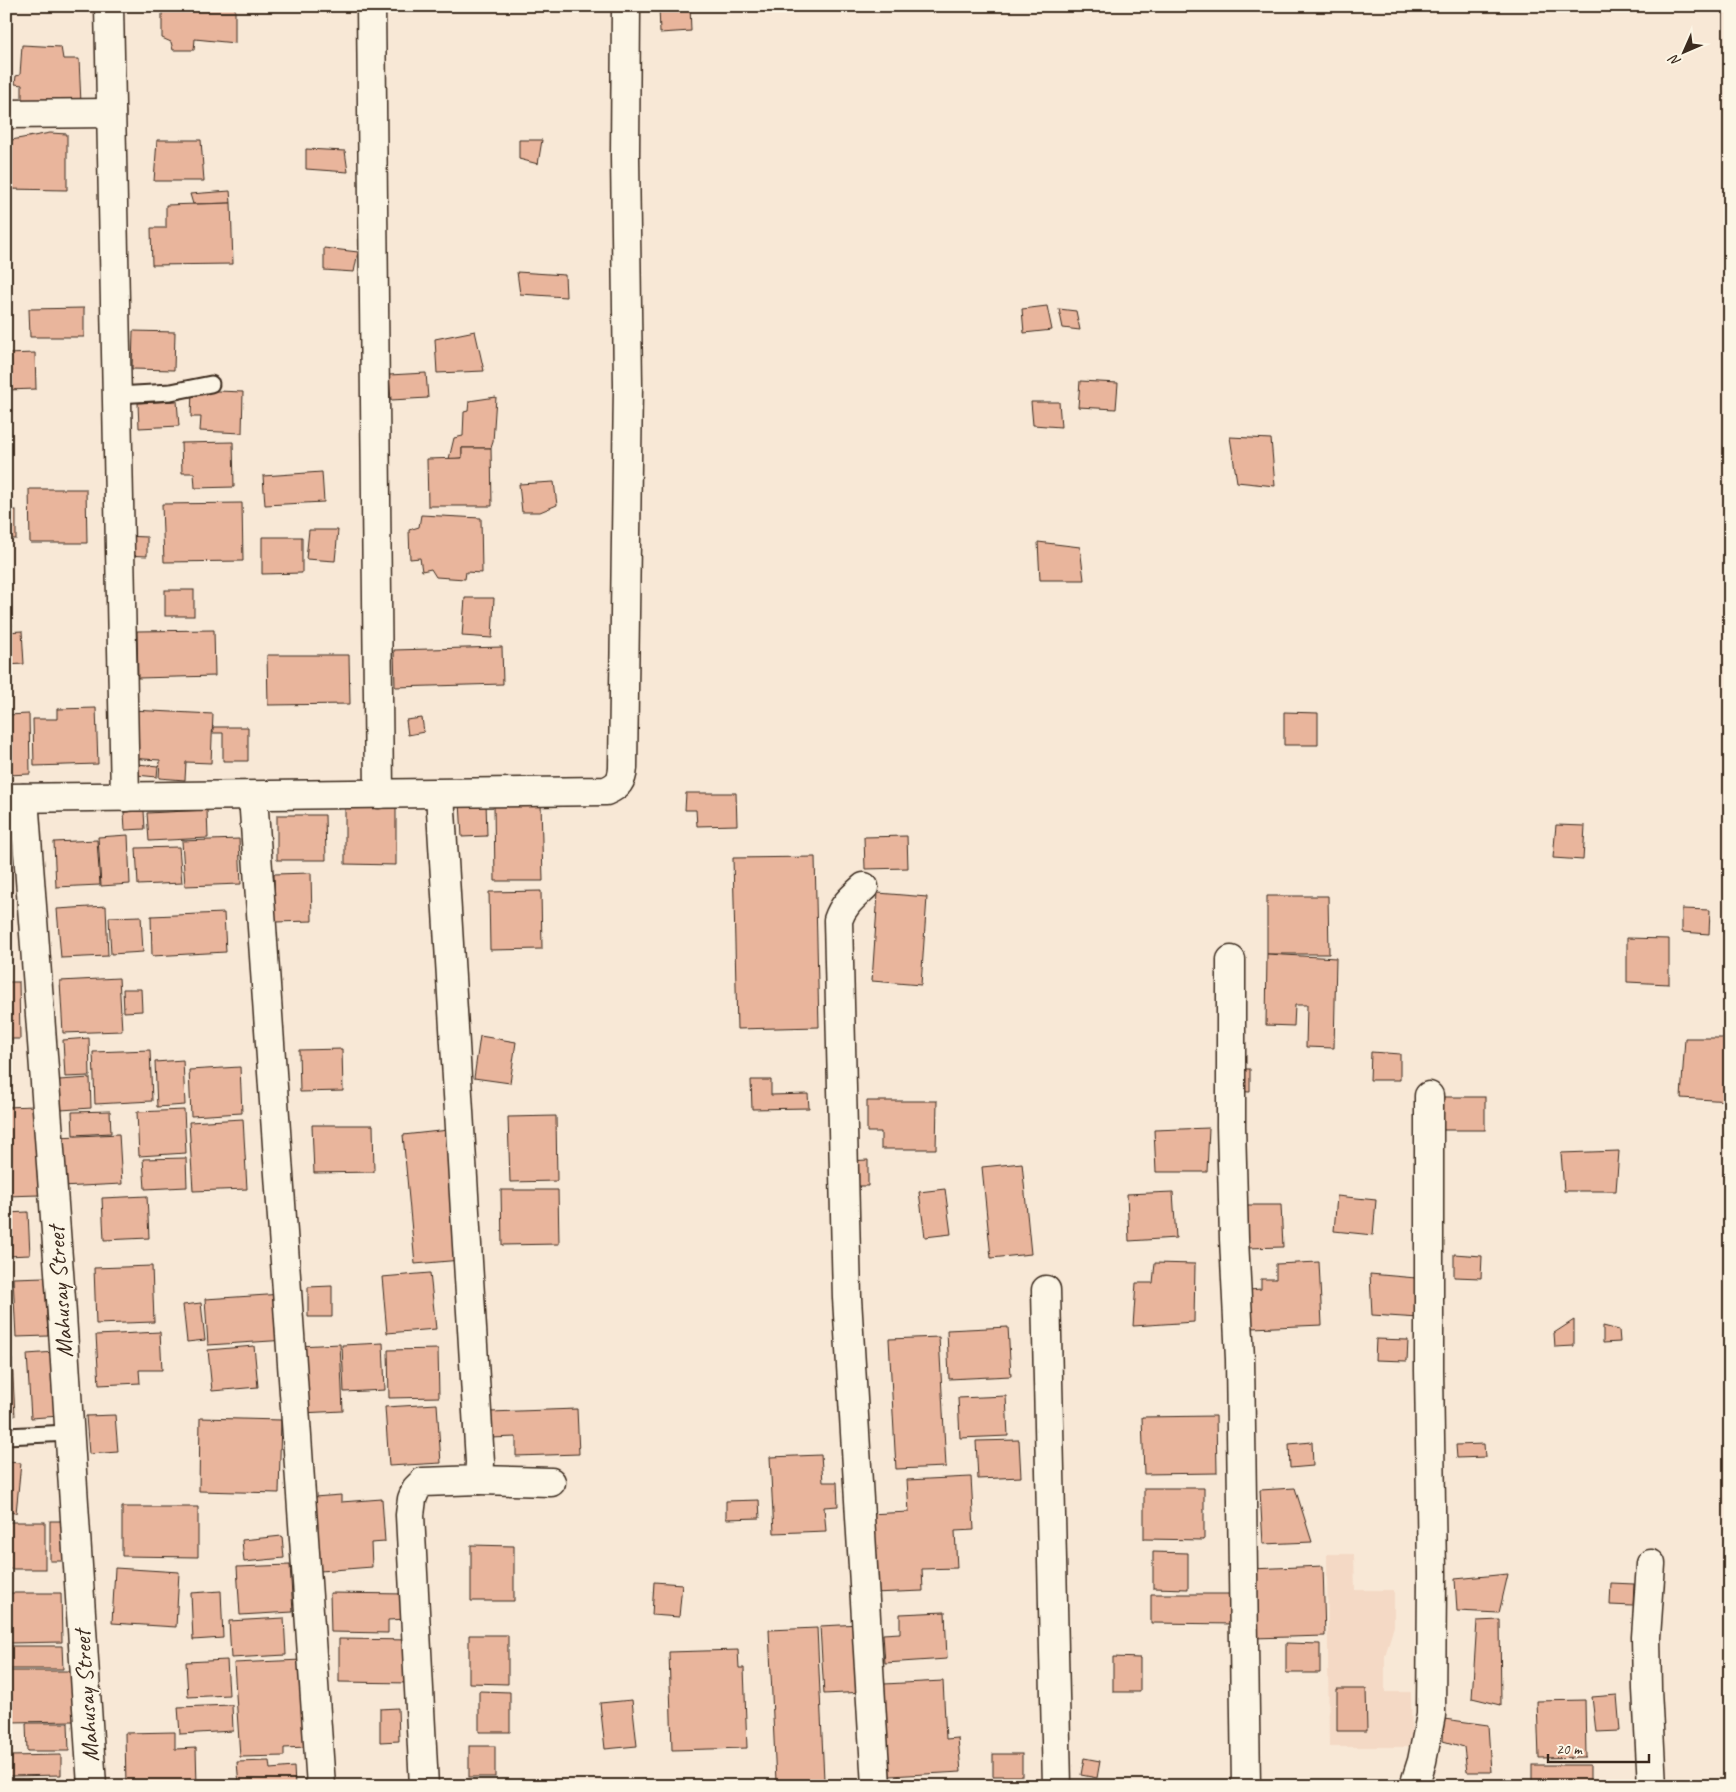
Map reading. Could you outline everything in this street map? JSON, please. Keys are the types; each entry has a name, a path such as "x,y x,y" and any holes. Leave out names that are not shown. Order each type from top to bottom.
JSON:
{"street":[{"path":"109,6 125,797"},
{"path":"370,6 379,794"},
{"path":"15,798 606,791 616,786 622,779 628,385 625,156 626,6"},
{"path":"6,114 111,113"},
{"path":"440,794 479,1452 479,1480"},
{"path":"253,796 320,1786"},
{"name":"Mahusay Street","path":"15,798 61,1299 92,1786"},
{"path":"864,887 848,901 838,920 847,1298 876,1786"},
{"path":"1231,960 1231,1126 1240,1359 1246,1786"},
{"path":"1414,1786 1422,1761 1431,1715 1432,1574 1428,1370 1429,1096"},
{"path":"1046,1290 1057,1786"},
{"path":"424,1786 410,1515 412,1499 416,1489 423,1482 479,1480 551,1482"},
{"path":"1651,1564 1646,1645 1646,1689 1652,1786"}],"lane":[{"path":"117,395 171,392 210,384"},
{"path":"6,1436 69,1433"}],"shaded area":[{"path":"1327,1554 1354,1554 1355,1590 1394,1590 1394,1626 1385,1656 1385,1692 1411,1692 1412,1747 1329,1747"}],"building":[{"path":"162,6 235,6 235,43 195,39 194,50 173,50 171,42 162,38"},
{"path":"659,6 690,6 691,31 660,33"},
{"path":"22,45 61,47 63,59 79,59 81,104 22,104 22,85 15,84 16,76 20,75"},
{"path":"50,133 67,134 67,190 6,189 6,141"},
{"path":"157,140 201,140 204,181 154,181"},
{"path":"519,140 542,140 538,164 519,159"},
{"path":"306,149 345,151 348,172 306,169"},
{"path":"230,191 231,203 193,204 190,194"},
{"path":"231,203 233,264 152,265 151,228 166,228 166,205"},
{"path":"324,248 358,252 354,272 324,270"},
{"path":"517,272 565,275 566,297 520,294"},
{"path":"1047,306 1052,330 1024,333 1022,309"},
{"path":"84,308 84,337 30,337 29,309"},
{"path":"1059,309 1076,311 1080,330 1063,328"},
{"path":"133,331 175,332 174,370 132,369"},
{"path":"475,331 484,371 437,373 435,339"},
{"path":"35,353 36,389 6,390 6,354"},
{"path":"426,373 428,398 391,400 389,375"},
{"path":"1080,381 1118,383 1116,409 1078,407"},
{"path":"192,390 243,392 242,433 200,431 201,417 191,417"},
{"path":"496,397 491,448 462,448 462,458 449,459 454,438 463,436 464,412 468,411 469,401"},
{"path":"177,401 179,426 139,428 138,403"},
{"path":"1031,402 1059,402 1061,427 1033,425"},
{"path":"1230,437 1271,439 1275,486 1237,482"},
{"path":"233,442 234,487 195,488 194,473 182,473 181,443"},
{"path":"462,448 491,448 492,506 428,506 427,459 462,458"},
{"path":"322,472 324,502 265,505 263,476"},
{"path":"554,482 557,505 540,512 522,512 519,484"},
{"path":"29,489 86,489 87,543 30,543"},
{"path":"242,503 243,561 164,562 162,504"},
{"path":"6,510 16,510 16,539 6,539"},
{"path":"421,515 481,518 482,573 466,572 465,579 436,577 431,569 422,571 420,558 410,559 409,530 419,527"},
{"path":"309,530 338,530 335,561 306,559"},
{"path":"123,536 147,537 147,556 122,555"},
{"path":"262,537 302,537 302,573 262,574"},
{"path":"1038,542 1080,547 1084,580 1040,580"},
{"path":"165,590 194,590 194,616 165,616"},
{"path":"465,598 494,598 492,638 462,636"},
{"path":"10,613 12,626 6,627 6,614"},
{"path":"214,630 215,676 138,678 137,631"},
{"path":"22,631 24,664 6,665 6,632"},
{"path":"502,647 503,684 395,687 394,650"},
{"path":"267,655 349,655 350,704 268,705"},
{"path":"96,708 98,764 34,766 33,719 57,719 57,709"},
{"path":"131,710 213,714 211,763 186,762 185,780 159,778 160,760 128,758"},
{"path":"1284,712 1318,713 1318,745 1284,745"},
{"path":"29,714 30,774 7,775 6,715"},
{"path":"422,718 424,732 408,735 406,720"},
{"path":"213,727 248,727 248,761 223,761 223,733 213,733"},
{"path":"127,763 158,766 157,777 126,774"},
{"path":"686,793 736,793 737,825 697,826 696,810 685,810"},
{"path":"460,802 486,802 487,836 462,837"},
{"path":"541,803 543,881 495,881 494,804"},
{"path":"345,806 396,806 396,865 345,864"},
{"path":"207,810 208,838 149,841 147,813"},
{"path":"144,811 145,829 125,830 124,812"},
{"path":"277,815 325,815 326,860 277,860"},
{"path":"1556,825 1585,826 1583,860 1553,858"},
{"path":"128,835 130,884 101,886 98,837"},
{"path":"907,836 908,868 865,869 864,837"},
{"path":"239,839 241,884 185,886 182,841"},
{"path":"97,840 100,885 56,887 54,842"},
{"path":"179,847 182,883 138,885 136,848"},
{"path":"815,857 819,1027 737,1029 733,858"},
{"path":"311,873 312,921 275,922 274,874"},
{"path":"541,891 542,949 490,950 489,892"},
{"path":"878,893 927,897 921,985 872,981"},
{"path":"1267,896 1328,896 1329,954 1267,954"},
{"path":"106,906 108,956 61,958 57,909"},
{"path":"1682,909 1710,910 1709,934 1682,932"},
{"path":"224,913 226,952 152,956 151,916"},
{"path":"141,916 143,952 111,954 109,917"},
{"path":"1627,938 1669,939 1669,984 1627,982"},
{"path":"1267,954 1336,958 1334,1048 1306,1047 1307,1005 1295,1005 1294,1026 1266,1025"},
{"path":"119,978 122,1031 63,1033 60,981"},
{"path":"6,982 19,982 20,1039 6,1039"},
{"path":"123,989 141,989 142,1011 124,1012"},
{"path":"480,1036 516,1042 510,1083 474,1078"},
{"path":"89,1038 90,1076 65,1077 63,1040"},
{"path":"1685,1038 1730,1038 1730,1101 1681,1098"},
{"path":"342,1049 343,1091 300,1092 299,1050"},
{"path":"150,1050 152,1101 95,1104 93,1052"},
{"path":"1371,1052 1400,1054 1400,1080 1370,1080"},
{"path":"183,1060 185,1105 157,1107 155,1062"},
{"path":"240,1067 242,1113 191,1116 189,1070"},
{"path":"1234,1069 1250,1069 1250,1092 1233,1091"},
{"path":"90,1078 91,1108 61,1110 59,1080"},
{"path":"751,1080 771,1080 771,1095 808,1094 809,1108 752,1109"},
{"path":"1442,1097 1485,1097 1485,1130 1442,1130"},
{"path":"867,1101 937,1101 936,1149 881,1149 881,1132 867,1132"},
{"path":"35,1106 39,1195 6,1196 6,1107"},
{"path":"184,1110 186,1153 139,1156 137,1112"},
{"path":"110,1111 111,1133 73,1135 72,1112"},
{"path":"556,1116 557,1181 510,1182 508,1117"},
{"path":"243,1119 247,1189 193,1191 189,1122"},
{"path":"312,1125 373,1125 374,1172 314,1173"},
{"path":"1209,1128 1207,1172 1156,1172 1154,1130"},
{"path":"449,1130 461,1260 415,1264 403,1135"},
{"path":"119,1134 122,1184 61,1187 58,1137"},
{"path":"1619,1151 1616,1191 1564,1191 1561,1153"},
{"path":"186,1158 187,1187 145,1189 143,1159"},
{"path":"868,1160 868,1186 845,1186 845,1161"},
{"path":"1022,1163 1031,1254 991,1258 982,1167"},
{"path":"945,1189 951,1234 925,1237 919,1192"},
{"path":"501,1190 558,1190 559,1244 502,1245"},
{"path":"1173,1192 1176,1238 1129,1241 1127,1194"},
{"path":"147,1196 149,1238 104,1240 102,1198"},
{"path":"1337,1196 1376,1200 1373,1235 1334,1231"},
{"path":"1246,1205 1281,1205 1283,1247 1247,1248"},
{"path":"28,1212 30,1255 6,1256 6,1213"},
{"path":"1454,1254 1482,1256 1481,1278 1454,1277"},
{"path":"1319,1262 1322,1325 1252,1328 1249,1290 1261,1289 1261,1279 1276,1279 1276,1264"},
{"path":"1155,1263 1195,1264 1194,1322 1133,1326 1136,1283 1153,1283"},
{"path":"152,1266 154,1322 96,1324 94,1268"},
{"path":"430,1273 436,1329 387,1333 382,1277"},
{"path":"1370,1274 1416,1278 1419,1318 1372,1315"},
{"path":"45,1277 48,1336 16,1337 13,1278"},
{"path":"332,1286 332,1317 308,1317 308,1287"},
{"path":"6,1291 9,1291 11,1337 6,1337"},
{"path":"283,1294 287,1340 208,1345 205,1299"},
{"path":"201,1303 205,1340 187,1342 183,1305"},
{"path":"1574,1320 1574,1346 1555,1347 1554,1333"},
{"path":"1603,1326 1619,1330 1620,1342 1603,1343"},
{"path":"1008,1327 1011,1376 949,1379 947,1330"},
{"path":"160,1332 162,1370 139,1370 140,1383 99,1385 96,1335"},
{"path":"939,1337 946,1467 896,1469 889,1339"},
{"path":"1376,1339 1408,1340 1407,1361 1375,1360"},
{"path":"383,1343 385,1390 344,1392 342,1345"},
{"path":"340,1344 343,1411 301,1413 298,1346"},
{"path":"254,1346 258,1387 212,1391 208,1350"},
{"path":"438,1349 439,1397 389,1398 388,1350"},
{"path":"55,1352 60,1416 31,1418 27,1354"},
{"path":"6,1359 12,1359 15,1416 6,1417"},
{"path":"1006,1396 1008,1436 960,1438 958,1398"},
{"path":"437,1404 441,1463 389,1466 385,1407"},
{"path":"577,1409 579,1454 516,1456 516,1437 491,1438 490,1412"},
{"path":"115,1415 118,1452 89,1454 86,1416"},
{"path":"1216,1416 1217,1473 1144,1474 1142,1417"},
{"path":"200,1418 281,1420 279,1493 199,1491"},
{"path":"1019,1440 1021,1477 978,1479 976,1441"},
{"path":"1312,1442 1313,1466 1290,1468 1289,1444"},
{"path":"1484,1444 1485,1457 1457,1458 1456,1445"},
{"path":"821,1455 823,1482 837,1482 838,1506 824,1507 826,1531 774,1533 770,1457"},
{"path":"6,1462 21,1463 16,1513 6,1512"},
{"path":"971,1477 974,1530 955,1531 957,1568 922,1569 923,1591 873,1593 869,1514 909,1512 907,1480"},
{"path":"1144,1488 1204,1488 1204,1540 1144,1539"},
{"path":"1295,1488 1312,1542 1263,1544 1260,1490"},
{"path":"341,1495 341,1502 382,1499 385,1542 371,1543 372,1567 320,1571 314,1497"},
{"path":"759,1500 760,1518 726,1519 726,1501"},
{"path":"122,1507 198,1507 198,1557 122,1556"},
{"path":"50,1521 67,1521 67,1561 50,1561"},
{"path":"6,1522 45,1522 45,1569 6,1569"},
{"path":"282,1536 284,1558 244,1562 242,1540"},
{"path":"471,1545 514,1546 514,1601 471,1601"},
{"path":"1153,1552 1188,1553 1188,1589 1153,1588"},
{"path":"290,1565 293,1612 240,1615 237,1567"},
{"path":"1323,1566 1325,1636 1253,1638 1251,1569"},
{"path":"115,1568 179,1572 176,1627 112,1623"},
{"path":"1508,1574 1499,1613 1457,1611 1455,1579"},
{"path":"654,1582 682,1584 679,1617 652,1615"},
{"path":"1611,1583 1634,1584 1633,1606 1610,1605"},
{"path":"221,1591 223,1638 193,1640 191,1593"},
{"path":"9,1593 61,1593 62,1642 9,1643"},
{"path":"330,1593 407,1594 407,1619 388,1620 388,1633 331,1632"},
{"path":"1151,1594 1236,1594 1236,1624 1151,1623"},
{"path":"945,1612 947,1659 885,1663 883,1634 900,1633 900,1614"},
{"path":"284,1618 286,1655 231,1658 229,1621"},
{"path":"1500,1620 1501,1705 1472,1698 1477,1621"},
{"path":"861,1624 866,1692 824,1694 820,1626"},
{"path":"817,1628 824,1780 776,1782 769,1630"},
{"path":"469,1635 508,1635 508,1684 469,1683"},
{"path":"339,1639 411,1640 411,1683 339,1682"},
{"path":"1286,1643 1320,1644 1320,1673 1286,1673"},
{"path":"6,1646 62,1646 63,1669 6,1669"},
{"path":"738,1650 739,1668 744,1668 747,1748 672,1750 669,1652"},
{"path":"1113,1657 1140,1658 1140,1692 1113,1692"},
{"path":"227,1660 229,1695 188,1697 186,1662"},
{"path":"302,1660 307,1747 284,1748 284,1756 240,1757 234,1663"},
{"path":"9,1671 75,1671 75,1721 9,1722"},
{"path":"943,1681 946,1739 958,1738 961,1772 890,1776 884,1684"},
{"path":"1337,1689 1366,1689 1367,1731 1337,1731"},
{"path":"479,1691 510,1692 510,1732 479,1732"},
{"path":"1617,1695 1620,1731 1596,1732 1592,1697"},
{"path":"632,1700 637,1746 605,1749 600,1703"},
{"path":"1585,1700 1586,1757 1539,1758 1537,1701"},
{"path":"232,1705 233,1731 180,1734 178,1707"},
{"path":"398,1708 399,1741 380,1742 380,1709"},
{"path":"1444,1719 1488,1725 1491,1772 1467,1772 1464,1747 1443,1741"},
{"path":"26,1723 68,1723 69,1751 27,1751"},
{"path":"175,1732 175,1749 196,1748 197,1786 126,1786 125,1733"},
{"path":"469,1746 495,1746 495,1777 469,1777"},
{"path":"993,1754 1022,1754 1022,1776 993,1776"},
{"path":"61,1755 61,1775 9,1776 9,1756"},
{"path":"1084,1758 1100,1761 1097,1778 1081,1775"},
{"path":"269,1761 270,1769 294,1767 295,1786 239,1786 237,1762"},
{"path":"1532,1765 1590,1765 1590,1785 1532,1785"},
{"path":"65,1779 65,1786 9,1786 9,1780"}]}
